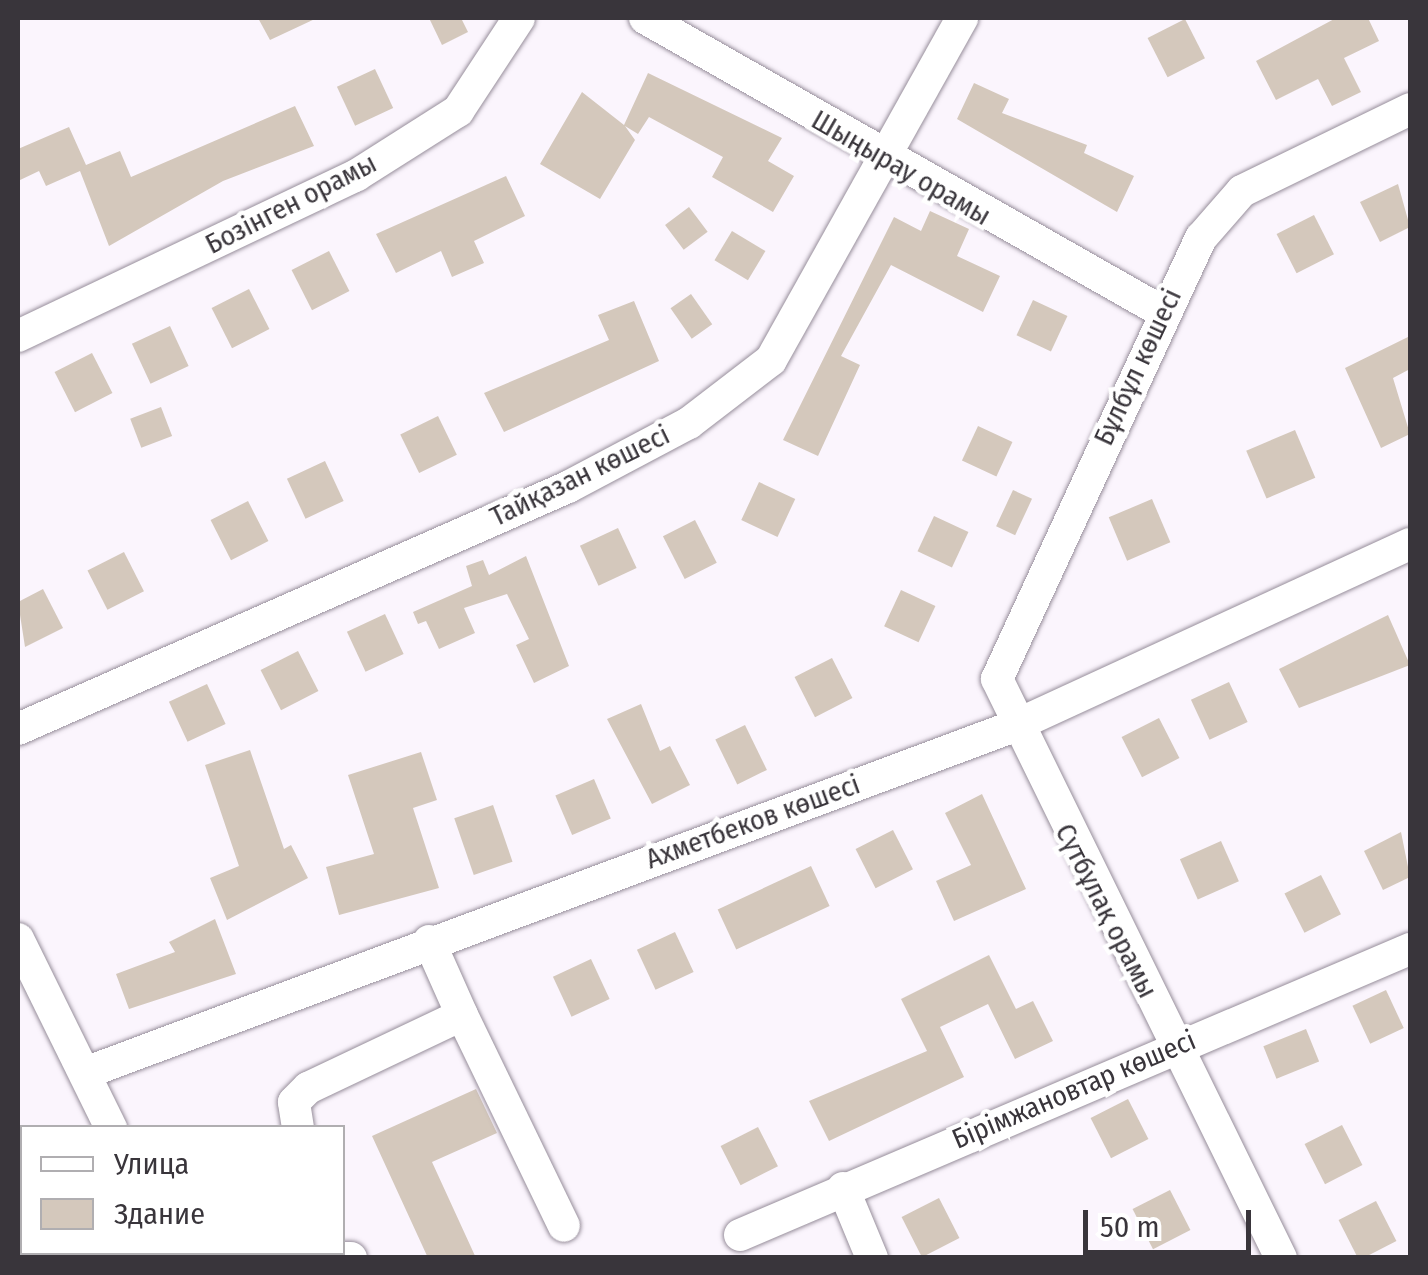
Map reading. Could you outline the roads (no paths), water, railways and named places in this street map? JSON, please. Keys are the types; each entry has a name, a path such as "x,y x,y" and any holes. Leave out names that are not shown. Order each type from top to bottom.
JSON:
{"street":[{"name":"Бозінген орамы","path":"18,336 357,175 458,111 519,18"},
{"name":"Шыңырау орамы","path":"645,18 886,163 1160,311"},
{"name":"Тайқазан көшесі","path":"18,729 568,487 689,423 770,360 886,163 962,18"},
{"name":"Бұлбұл көшесі","path":"1012,726 996,679 1160,311 1201,238 1242,191 1410,110"},
{"name":"Ахметбеков көшесі","path":"85,1073 429,941 1012,726 1410,544"},
{"name":"Cүтбұлақ орамы","path":"1012,726 1280,1258"},
{"path":"18,940 110,1125"},
{"path":"429,941 564,1226"},
{"name":"Бірімжановтар көшесі","path":"740,1235 1410,948"},
{"path":"298,1125 294,1102 308,1088 462,1014"},
{"path":"843,1188 872,1258"}]}
